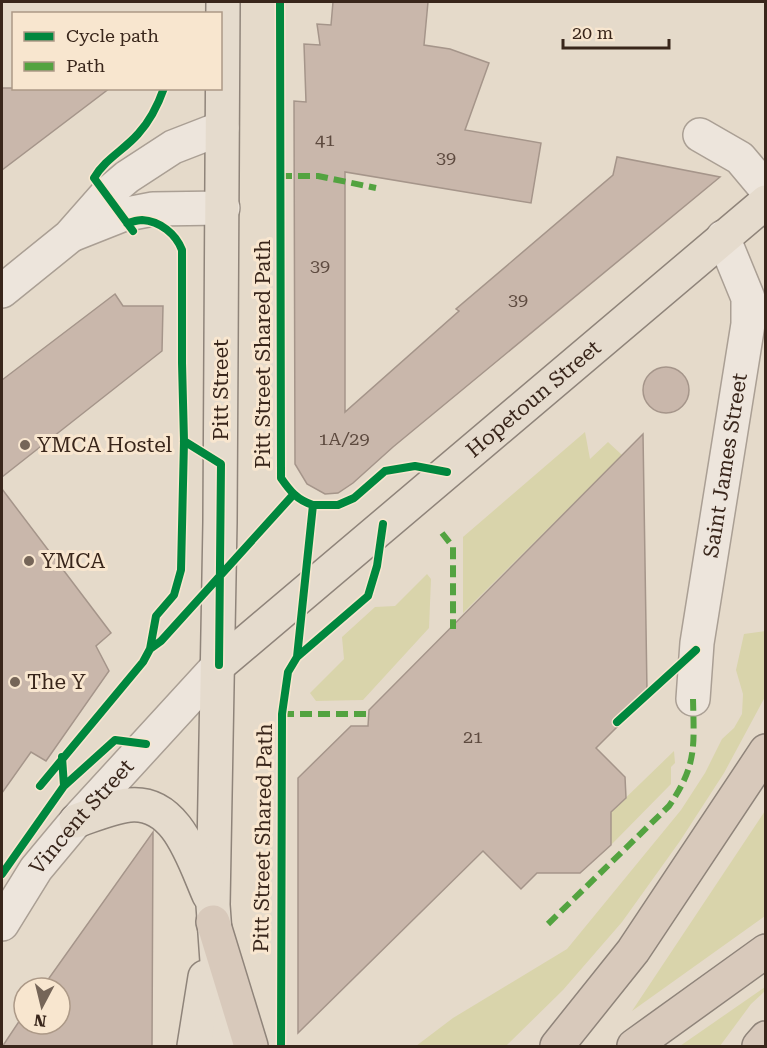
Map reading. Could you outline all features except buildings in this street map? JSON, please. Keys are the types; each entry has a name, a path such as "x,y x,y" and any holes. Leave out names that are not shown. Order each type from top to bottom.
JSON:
{"highway":[{"path":"557,1047 633,951 765,752"},
{"path":"213,913 251,1047"},
{"path":"634,1047 765,951"},
{"path":"759,1047 765,1038"}],"main road":[{"name":"Pitt Street","path":"223,2 219,665 213,913 223,1047"},
{"name":"Hopetoun Street","path":"219,665 765,202"},
{"path":"76,821 125,806 155,808 169,819 184,838 213,913"},
{"name":"Pitt Street","path":"194,1047 213,913"}],"street":[{"path":"2,291 70,236 107,195 150,160 173,147 222,128"},
{"path":"700,135 740,158 765,189"},
{"path":"70,236 122,215 153,208 223,208"},
{"name":"Saint James Street","path":"693,699 697,643 748,324 748,298 723,237"},
{"name":"Vincent Street","path":"2,924 36,869 76,821 219,665"}],"shaded area":[{"path":"585,432 590,459 608,442 622,455 463,613 463,537"},
{"path":"427,574 431,579 429,628 363,700 316,701 310,693 344,659 342,637 375,607 395,606"},
{"path":"765,631 765,697 724,773 680,841 622,922 563,990 506,1046 416,1046 453,1018 567,949 681,810 705,773 722,739 734,728 742,714 743,694 736,670 744,634"},
{"path":"674,751 675,763 671,767 671,784 611,845 611,812"},
{"path":"765,811 765,916 632,1011"},
{"path":"765,987 765,991 751,1004 720,1046 680,1046"}],"marked path":[{"path":"280,176 318,176 376,188"},
{"path":"442,533 453,547 453,629"},
{"path":"548,924 669,806 685,779 692,755 693,699"},
{"path":"282,714 369,714"}],"cycle path":[{"name":"Pitt Street Shared Path","path":"280,2 281,478 294,494 313,505 297,657 288,672 282,714 281,1046"},
{"path":"133,231 94,178 98,171 142,129 163,90"},
{"path":"40,786 143,662 150,649 156,616 174,595 181,570 184,441 182,250 176,239 166,229 155,223 142,220 127,223"},
{"path":"184,441 221,464 219,665"},
{"path":"313,505 338,505 354,498 385,471 415,466 447,472"},
{"path":"150,649 161,641 293,495"},
{"path":"297,657 368,596 377,566 383,524"},
{"path":"617,722 696,650"},
{"path":"64,786 115,740 146,744"},
{"path":"2,874 64,786 62,757"}],"place":[{"name":"YMCA Hostel","path":"25,445"},
{"name":"YMCA","path":"29,561"},
{"name":"The Y","path":"15,682"}]}
